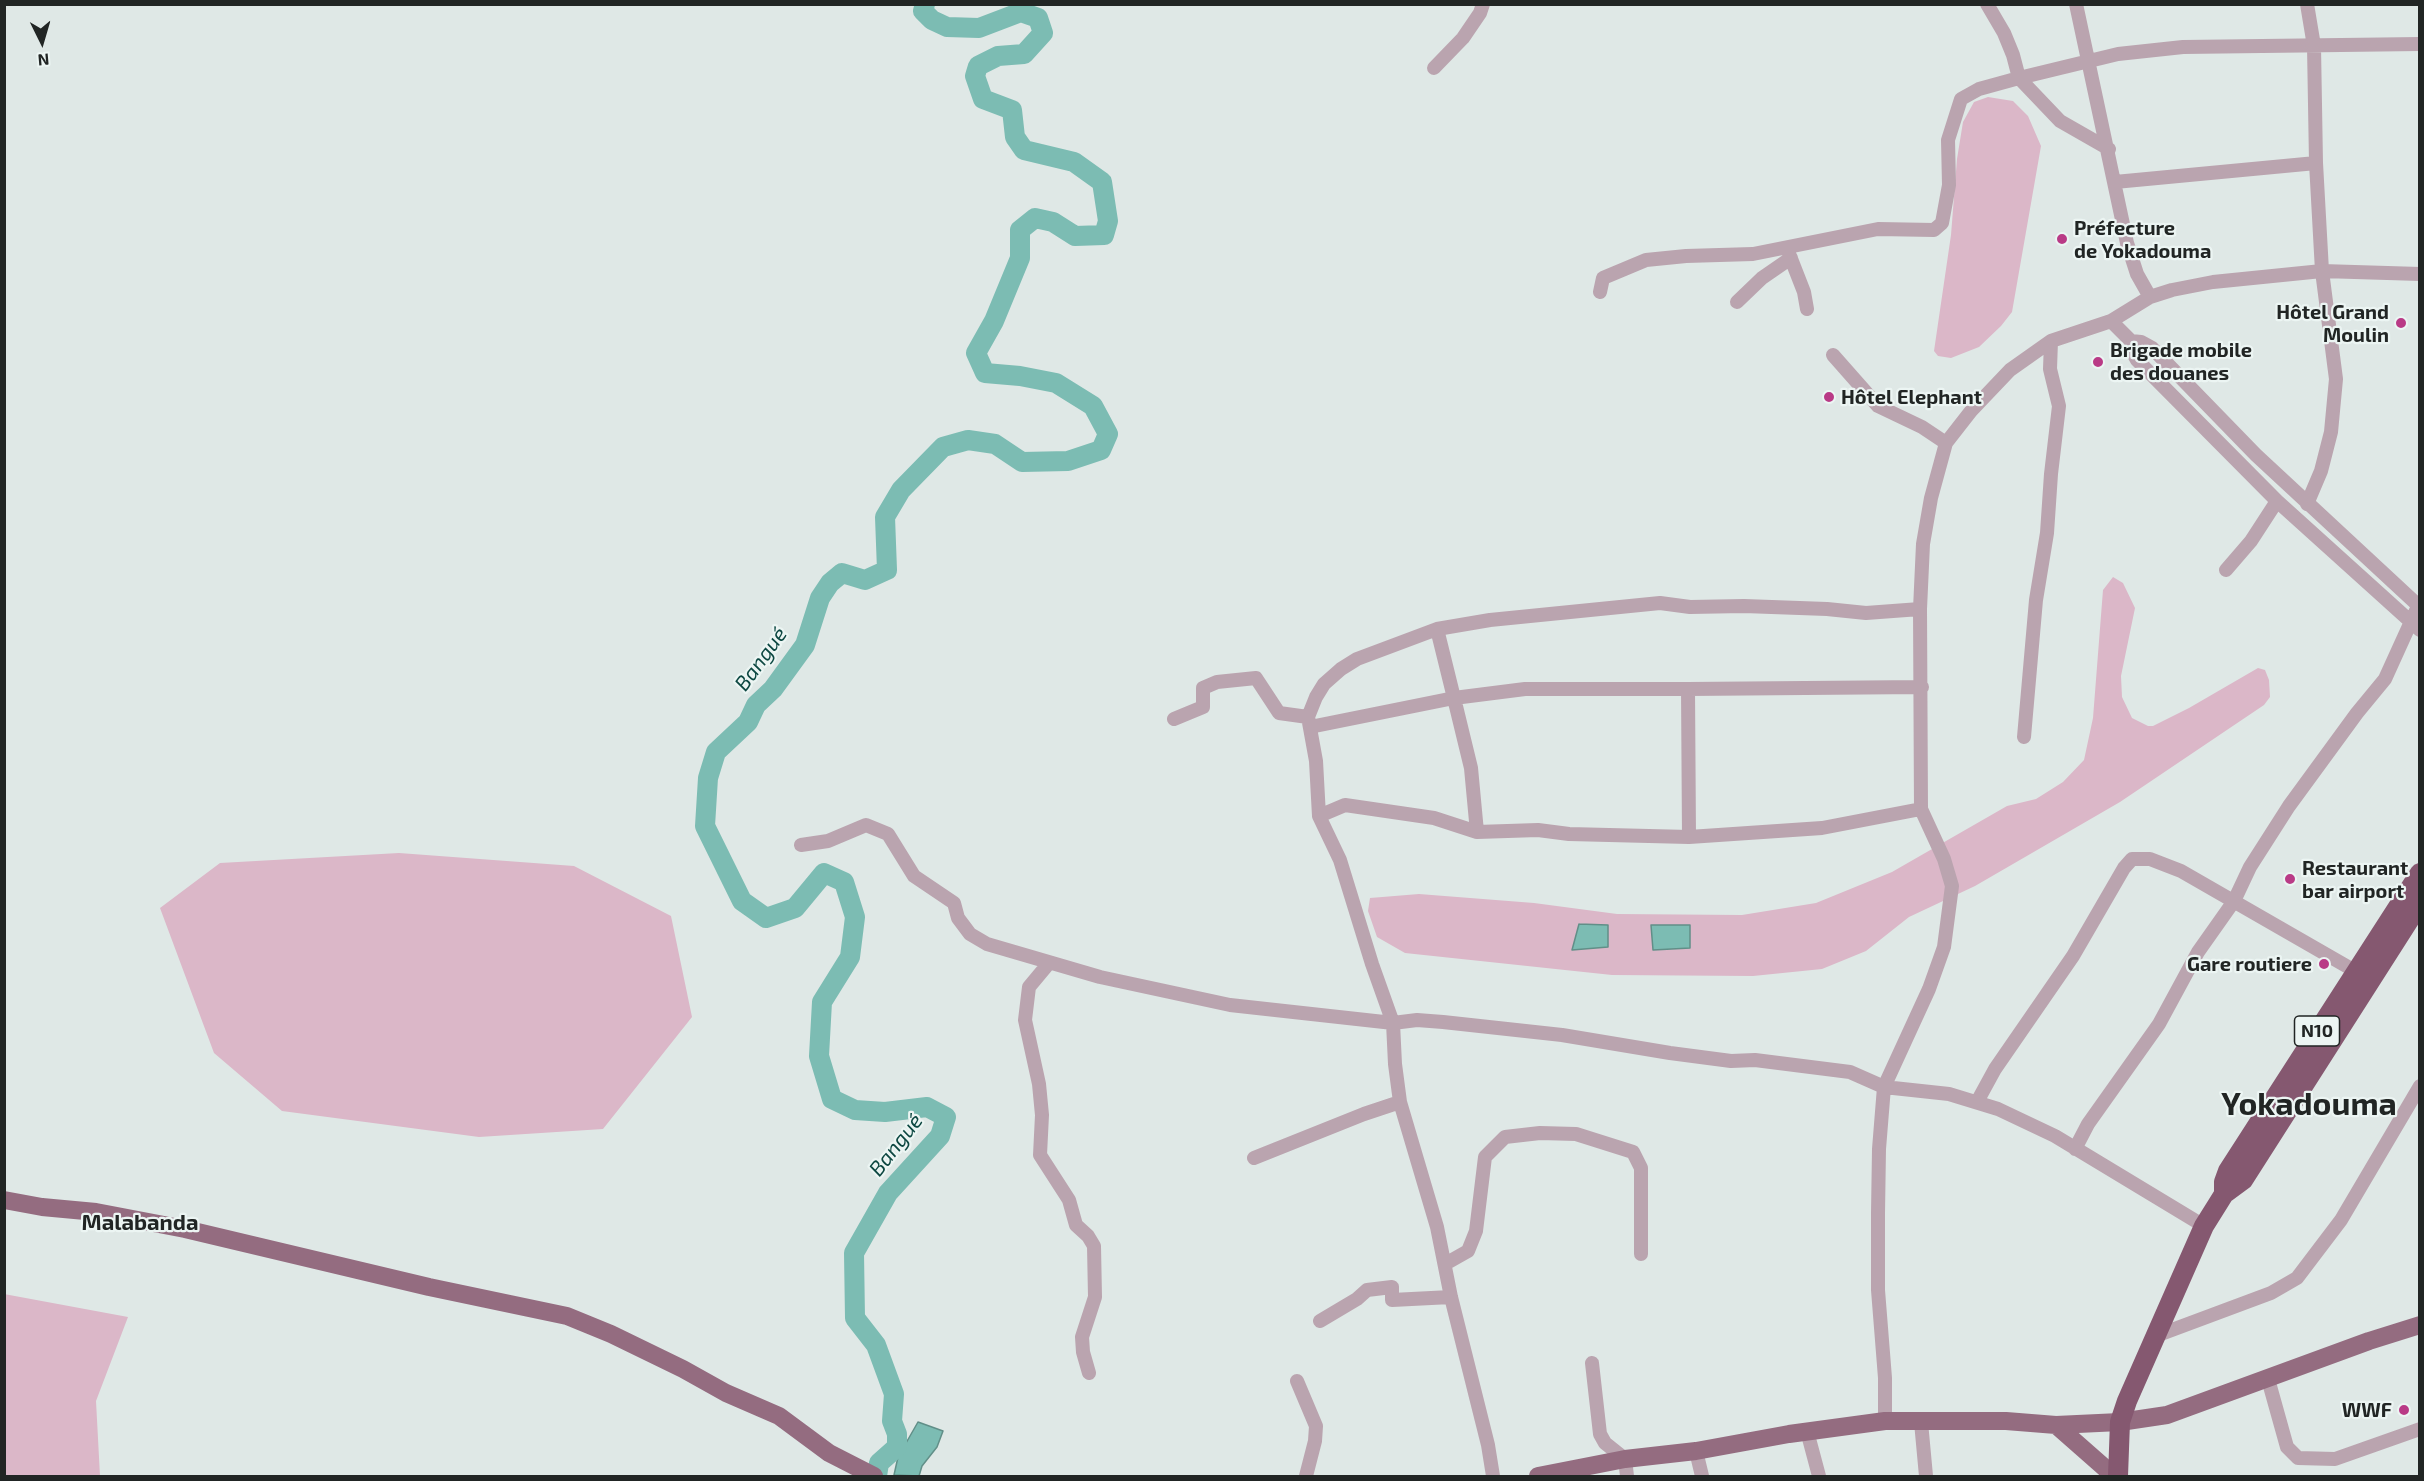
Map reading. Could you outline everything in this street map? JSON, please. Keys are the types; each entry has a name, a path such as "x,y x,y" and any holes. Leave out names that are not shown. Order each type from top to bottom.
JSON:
{"highway":[{"name":"N10","path":"2224,1194 2224,1182 2228,1171 2420,873"},
{"name":"N10","path":"2116,1476 2120,1422 2153,1337 2204,1226 2224,1194 2243,1180 2420,903"}],"main road":[{"path":"4,1200 42,1207 96,1212 184,1229 417,1284 567,1316 611,1334 726,1393 779,1416 829,1453 867,1472"},
{"path":"1538,1476 1626,1468 1696,1451 1807,1431 1886,1420 1921,1422 2006,1420 2056,1425 2120,1422 2167,1415 2369,1341 2419,1326"},
{"path":"2056,1425 2116,1476"}],"street":[{"path":"1434,68 1463,38 1483,4"},
{"path":"1987,4 2004,33 2019,78 2061,121 2109,149"},
{"path":"2076,4 2130,253 2137,274 2150,297"},
{"path":"2307,4 2313,46 2322,271 2336,379 2331,432 2321,471 2307,504"},
{"path":"1600,292 1603,278 1646,260 1686,256 1789,253 1878,229 1934,230 1942,223 1949,185 1948,140 1961,99 1979,89 2118,54 2182,47 2420,44"},
{"path":"2115,182 2316,163"},
{"path":"1737,302 1789,253"},
{"path":"1789,253 1804,292 1807,309"},
{"path":"1886,1420 1878,1290 1879,1149 1884,1087 1929,989 1944,946 1952,886 1944,860 1921,809 1920,609 1923,544 1931,498 1946,443 1971,411 2010,370 2051,341 2111,321 2150,297 2213,282 2322,271 2420,274"},
{"path":"2076,1149 2088,1124 2159,1024 2198,952 2234,901 2250,867 2289,806 2356,713 2385,679 2415,626 2419,605 2307,504 2152,348 2131,340 2111,321"},
{"path":"2131,340 2132,351 2137,360 2277,501 2415,626"},
{"path":"2024,737 2036,600 2047,533 2059,405 2050,369 2051,341"},
{"path":"1833,355 1878,406 1922,426 1946,443"},
{"path":"2226,570 2251,541 2277,501"},
{"path":"1493,1476 1488,1445 1451,1297 1437,1227 1400,1102 1393,1023 1340,860 1319,816 1316,761 1309,722 1316,697 1324,684 1357,659 1437,629 1490,620 1631,604 1660,603 1690,608 1744,606 1866,613 1920,609"},
{"path":"1437,629 1471,768 1478,832"},
{"path":"1174,719 1203,707 1203,688 1217,682 1256,678 1280,713 1309,722 1454,698 1525,689 1922,687"},
{"path":"1688,689 1689,837"},
{"path":"1319,816 1346,805 1434,818 1478,832 1538,830 1569,834 1689,837 1822,828 1921,809"},
{"path":"801,845 828,841 866,825 888,834 914,876 954,903 958,918 970,934 987,944 1100,976 1230,1005 1393,1023 1417,1020 1562,1035 1670,1053 1850,1072 1884,1087 1950,1094 1977,1102 2028,1123 2076,1149 2204,1226"},
{"path":"1977,1102 2001,1060 2073,957 2124,868 2132,859 2150,859 2181,871 2355,971"},
{"path":"1049,963 1029,987 1025,1020 1039,1084 1042,1115 1040,1155 1069,1200 1076,1225 1088,1236 1094,1246 1095,1297 1082,1337 1083,1352 1089,1373"},
{"path":"2153,1337 2271,1293 2297,1278 2341,1220 2420,1086"},
{"path":"1254,1158 1400,1102"},
{"path":"1444,1264 1467,1251 1476,1231 1485,1157 1505,1137 1540,1133 1576,1134 1633,1152 1641,1168 1641,1254"},
{"path":"1320,1321 1357,1299 1366,1290 1392,1287 1392,1300 1451,1297"},
{"path":"1592,1364 1600,1434 1626,1468"},
{"path":"2268,1379 2287,1447 2298,1458 2335,1459 2420,1429"},
{"path":"1297,1381 1316,1426 1315,1441 1306,1476"},
{"path":"1921,1422 1926,1476"},
{"path":"1807,1431 1819,1476"},
{"path":"1696,1451 1702,1476"}],"shaded area":[{"path":"1988,97 2013,101 2028,116 2041,146 2012,312 1979,347 1951,358 1938,356 1934,351 1951,235 1957,159 1963,122 1974,102"},
{"path":"2113,577 2123,583 2135,608 2121,676 2122,697 2132,718 2153,726 2258,668 2265,670 2269,680 2270,697 2264,705 2120,802 1975,886 1909,917 1866,951 1822,969 1753,976 1612,975 1405,953 1377,937 1368,911 1370,898 1419,894 1534,903 1617,914 1742,915 1816,903 1892,872 2007,806 2036,799 2063,782 2084,760 2093,718 2103,590"},
{"path":"399,853 574,866 671,916 692,1017 603,1129 479,1137 282,1111 214,1053 160,908 220,863"},
{"path":"4,1294 128,1317 96,1401 100,1476 5,1476"}],"water":[{"path":"1579,924 1608,925 1608,947 1572,950"},
{"path":"1651,925 1690,925 1690,948 1653,950"},
{"path":"918,1422 943,1431 937,1447 922,1466 919,1476 894,1475 898,1457"}],"waterway":[{"name":"Bangué","path":"877,1476 879,1463 897,1447 897,1434 892,1421 894,1394 876,1345 855,1318 854,1253 888,1193 940,1136 946,1117 927,1107 885,1112 855,1110 832,1099 819,1056 822,1002 850,957 855,917 844,882 824,873 795,908 766,918 742,901 705,826 708,778 716,752 748,722 756,705 773,689 805,645 820,598 830,583 842,573 865,580 887,570 885,517 901,490 943,447 968,440 995,444 1022,462 1068,461 1101,450 1108,434 1093,406 1056,383 1020,376 985,373 976,353 994,321 1020,258 1020,230 1035,218 1053,222 1075,236 1104,235 1108,221 1102,182 1074,162 1024,150 1015,137 1012,110 983,99 975,76 978,66 998,56 1024,54 1043,33 1038,18 1021,12 979,28 947,27 932,20 923,11 925,4"}],"place":[{"name":"Préfecture de Yokadouma","path":"2062,239"},
{"name":"Hôtel Grand Moulin","path":"2401,323"},
{"name":"Brigade mobile des douanes","path":"2098,362"},
{"name":"Hôtel Elephant","path":"1829,397"},
{"name":"Restaurant bar airport","path":"2290,879"},
{"name":"Gare routiere","path":"2324,964"},
{"name":"WWF","path":"2404,1410"}],"district":[{"name":"Yokadouma","path":"2309,1104"},
{"name":"Malabanda","path":"140,1223"}]}
